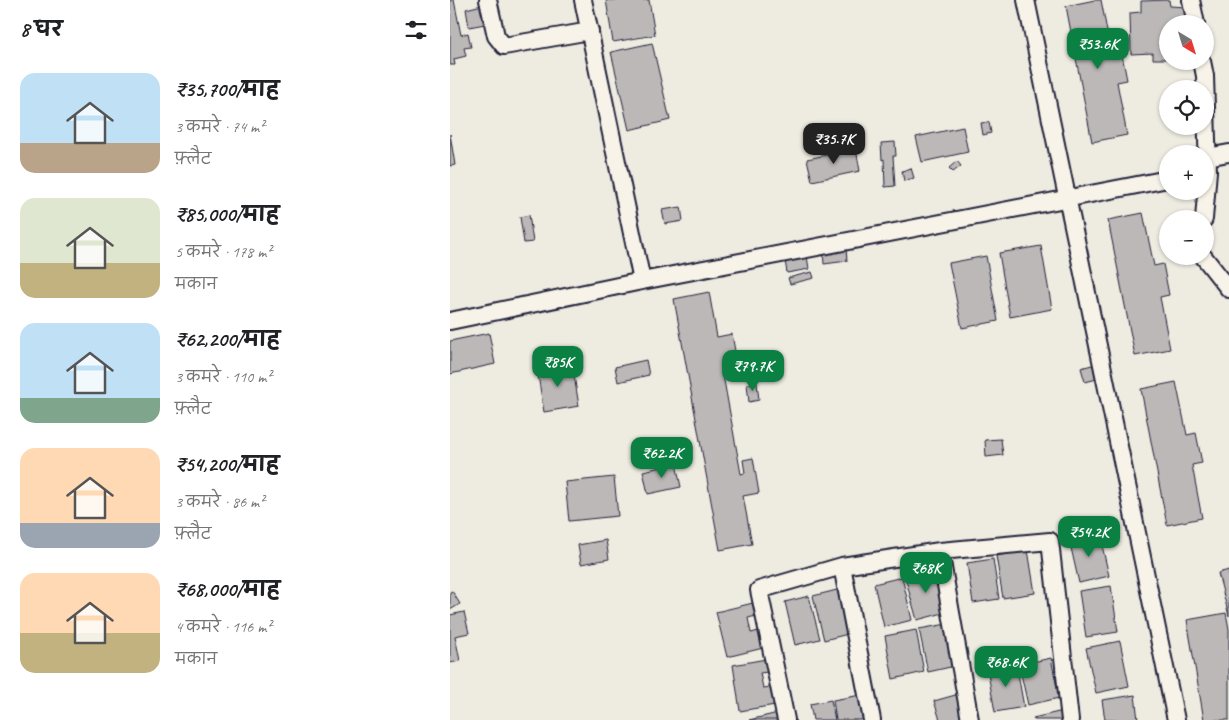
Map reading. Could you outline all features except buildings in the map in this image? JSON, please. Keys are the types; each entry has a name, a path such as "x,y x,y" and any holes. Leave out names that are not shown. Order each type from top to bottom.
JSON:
{"street":[{"path":"488,0 496,36 504,46 590,31"},
{"path":"583,0 642,281"},
{"path":"1026,0 1176,720"},
{"path":"1191,0 1194,15"},
{"path":"1204,70 1207,145"},
{"path":"1214,162 1229,153"},
{"path":"450,321 642,281 1159,180"},
{"path":"1210,265 1229,290"},
{"path":"786,720 759,590 842,566 940,551 1050,541 1070,720"},
{"path":"940,551 970,720"},
{"path":"842,566 872,720"}]}
